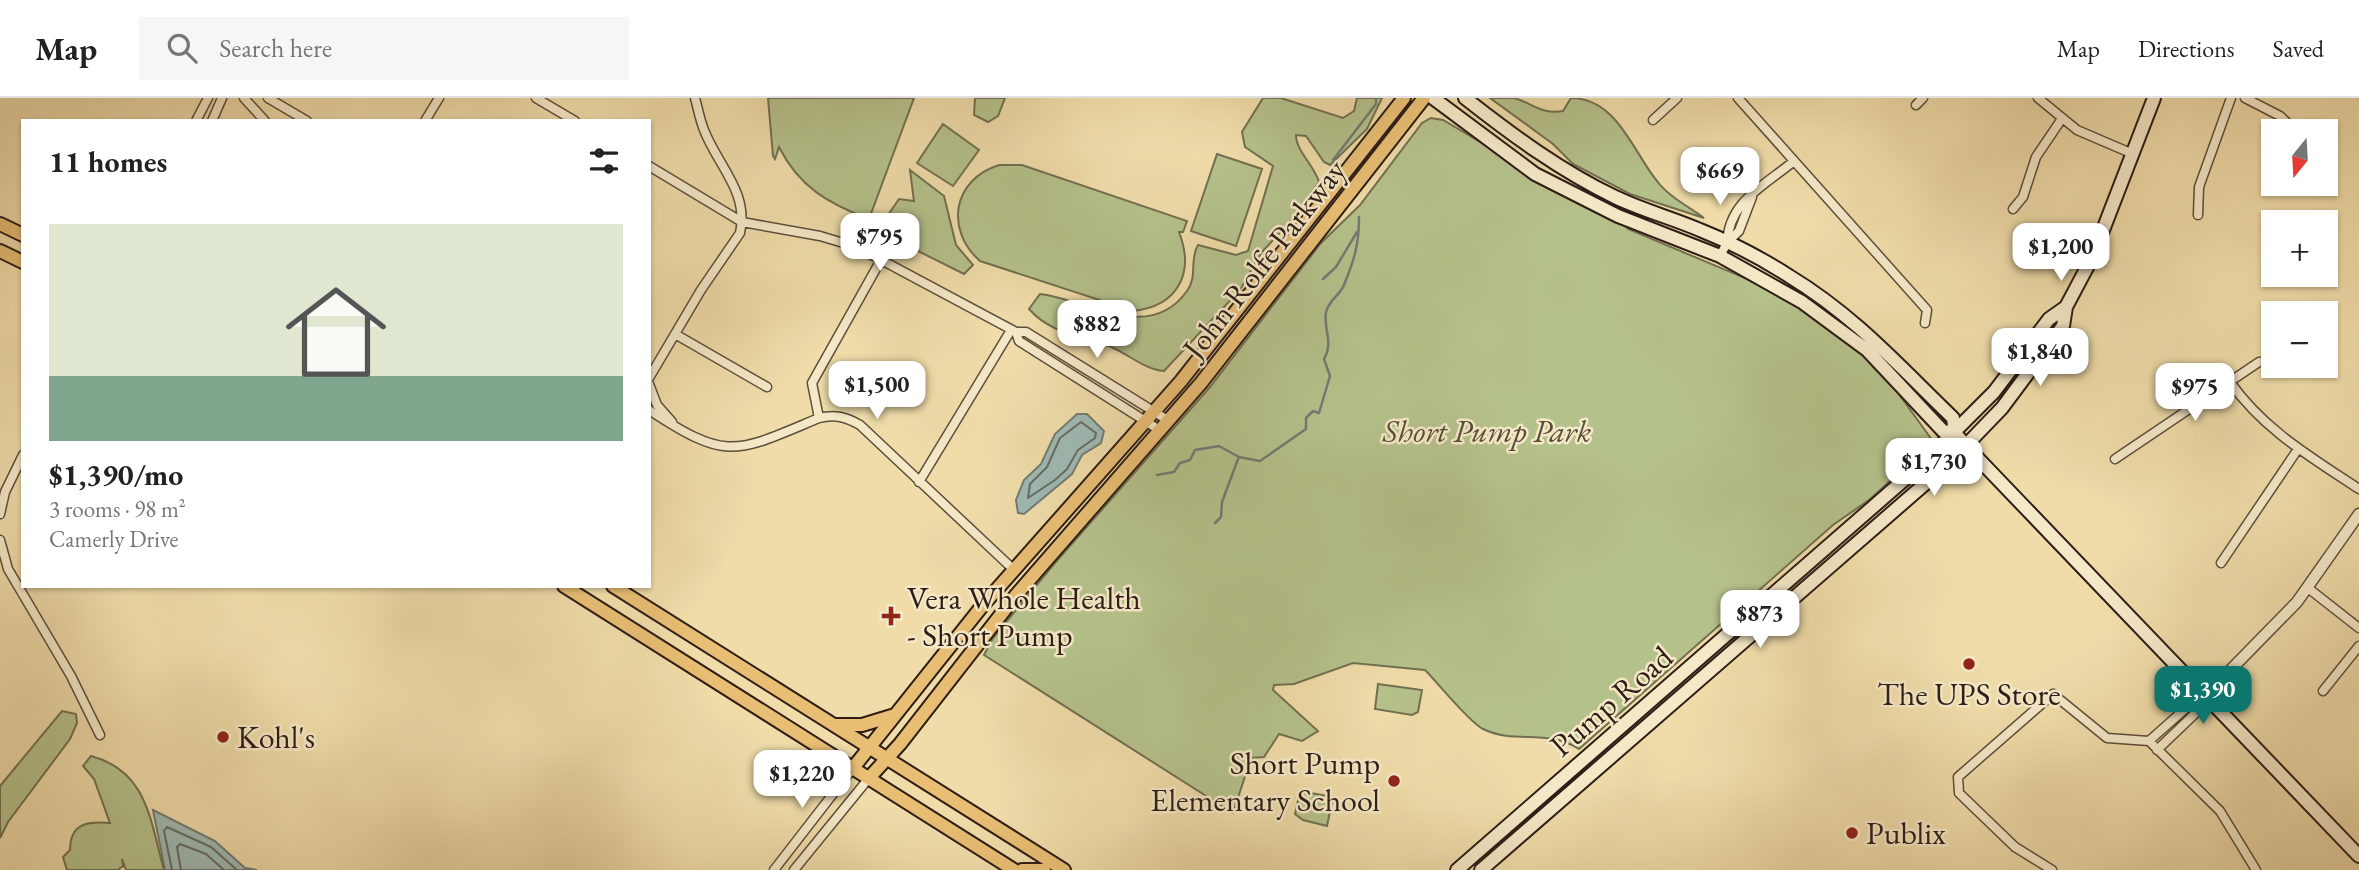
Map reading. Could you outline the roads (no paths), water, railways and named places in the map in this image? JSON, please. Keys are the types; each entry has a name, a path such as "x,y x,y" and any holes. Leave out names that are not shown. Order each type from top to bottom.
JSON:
{"main road":[{"name":"John Rolfe Parkway","path":"853,768 1014,570 1151,417 1404,98"},
{"name":"John Rolfe Parkway","path":"869,778 1017,594 1165,426 1424,98"},
{"path":"1433,98 1503,152 1559,187 1618,216 1720,256 1764,279 1835,324 1867,350 1943,431 1955,433"},
{"path":"1465,98 1520,141 1580,178 1631,204 1727,243 1808,287 1868,332 1953,418 1955,433 1966,446 2359,856"},
{"name":"Pump Road","path":"1457,870 1955,433 2000,384 2049,319 2066,307 2093,256 2154,98"},
{"path":"0,224 21,234"},
{"path":"0,251 21,261"},
{"name":"Pump Road","path":"1481,870 1966,446 2002,408 2050,345 2066,320 2066,307"},
{"path":"567,588 1014,870"},
{"path":"616,588 1064,870"},
{"path":"834,725 862,725 896,715"},
{"path":"1022,870 1044,870"}],"street":[{"path":"197,119 208,98"},
{"path":"213,119 222,98"},
{"path":"244,98 263,119"},
{"path":"268,98 304,119"},
{"path":"426,119 439,98"},
{"path":"536,98 572,119"},
{"path":"651,375 740,233 742,222 741,200 704,131 695,98"},
{"path":"1653,120 1677,98"},
{"path":"1738,98 1927,310 1925,323"},
{"path":"1916,105 1923,98"},
{"path":"2038,98 2062,120 2092,138 2133,154"},
{"path":"2198,215 2199,187 2231,98"},
{"path":"2245,98 2283,119"},
{"path":"2014,209 2023,197 2036,157 2062,120"},
{"path":"1720,256 1727,243 1739,231 1752,197 1794,161"},
{"path":"651,167 742,222 820,236 882,258 1014,331 1026,332 1165,426"},
{"path":"818,418 812,383 882,258"},
{"path":"919,482 1014,331"},
{"path":"675,334 767,387"},
{"path":"2115,459 2259,362"},
{"path":"2230,382 2262,422 2359,489"},
{"path":"651,389 657,405 681,432"},
{"path":"651,411 681,432 715,447 730,449 818,418 831,415 846,417 860,425 1014,570"},
{"path":"2221,563 2298,449"},
{"path":"0,514 5,492 21,459"},
{"path":"2149,741 2194,701 2206,695 2274,628 2308,588 2359,514"},
{"path":"0,540 8,569 71,676 100,735"},
{"path":"2308,588 2359,628"},
{"path":"2323,691 2359,646"},
{"path":"2052,870 2015,847 1959,793 1958,777 2053,694 2107,738 2149,741 2220,811 2256,870"},
{"path":"2157,750 2201,708 2206,695"},
{"path":"2180,713 2187,722"},
{"path":"2170,722 2177,731"},
{"name":"John Rolfe Parkway","path":"774,870 853,768"},
{"name":"John Rolfe Parkway","path":"794,870 869,778"}],"water":[{"path":"1077,414 1087,414 1104,431 1101,443 1082,455 1072,474 1024,514 1018,513 1016,500 1024,480 1041,464 1055,434"},
{"path":"153,810 215,841 245,868 257,870 165,870"}],"waterway":[{"path":"1334,168 1333,160 1376,104 1376,98"},
{"path":"1157,475 1174,472 1180,463 1190,460 1195,450 1219,446 1239,457 1260,461 1306,429 1306,418 1313,411 1319,413 1330,376 1324,359 1328,347 1326,312 1342,289 1351,268 1357,245 1359,217"},
{"path":"1323,279 1336,267 1357,232"},
{"path":"1215,523 1221,517 1222,502 1238,459"}],"place":[{"name":"Vera Whole Health - Short Pump","path":"891,616"},
{"name":"The UPS Store","path":"1969,664"},
{"name":"Kohl's","path":"223,737"},
{"name":"Short Pump Elementary School","path":"1394,781"},
{"name":"Publix","path":"1852,833"}],"park label":[{"name":"Short Pump Park","path":"1487,431"}]}
